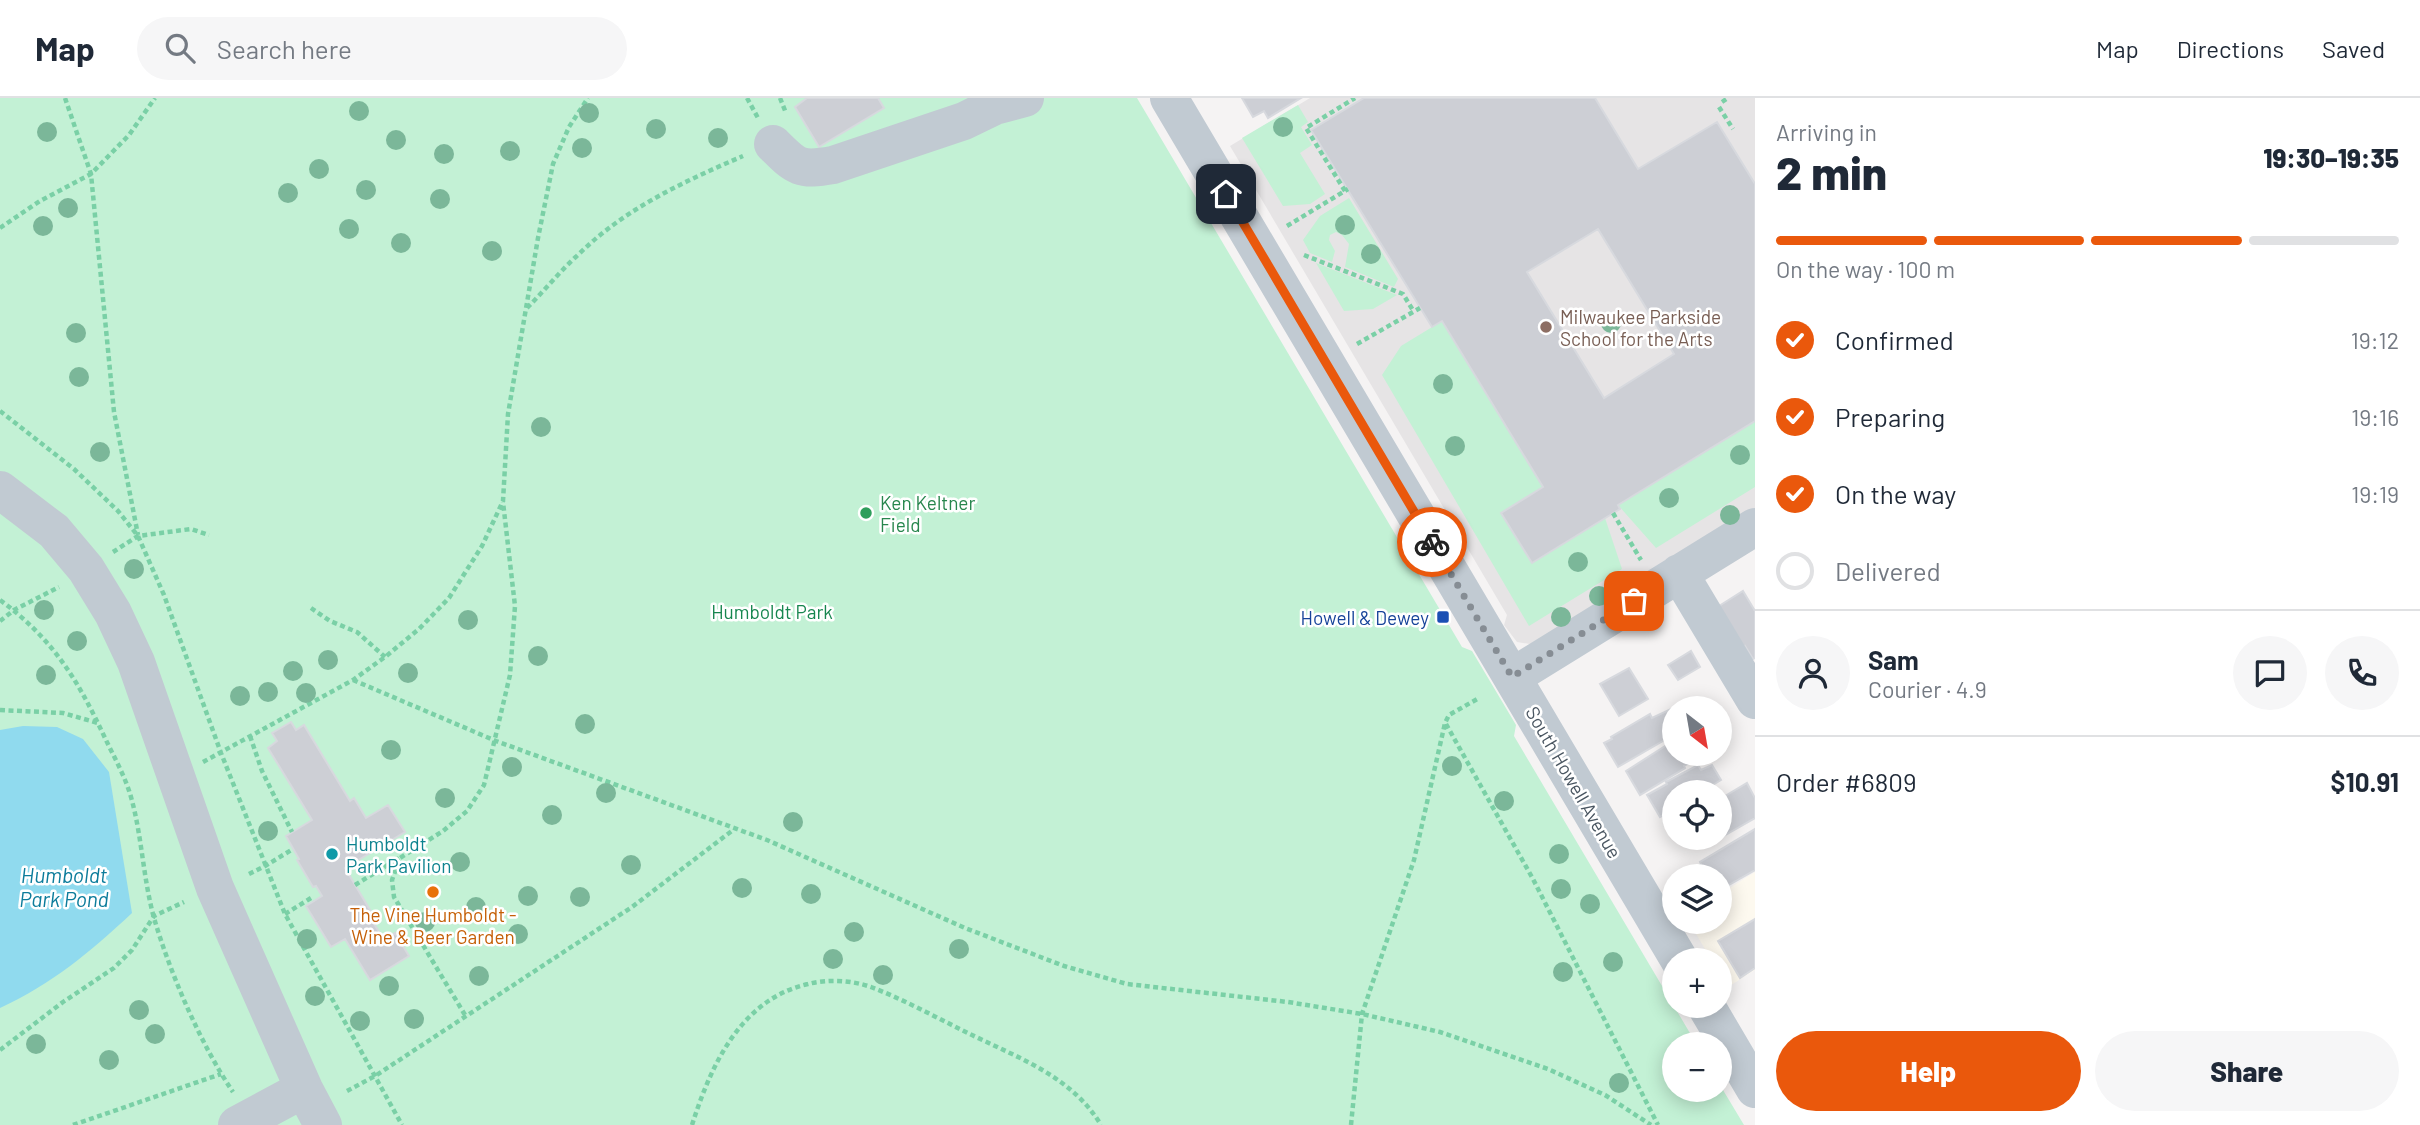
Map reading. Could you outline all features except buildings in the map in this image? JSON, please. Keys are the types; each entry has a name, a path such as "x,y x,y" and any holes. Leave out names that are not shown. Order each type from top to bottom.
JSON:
{"street":[{"path":"773,144 793,164 811,169 833,165 964,121 995,106 1025,98"},
{"name":"South Howell Avenue","path":"1168,98 1671,948"},
{"path":"0,490 54,531 86,569 113,613 136,662 215,888 304,1089 323,1125"},
{"path":"1512,677 1755,527"},
{"path":"1679,573 1755,700"},
{"path":"1713,1018 1755,1089"},
{"path":"238,1112 304,1089"}],"path":[{"path":"65,98 91,174 114,412 138,536 164,595 221,753 285,914 402,1125"},
{"path":"0,228 40,201 91,174 129,135 155,98"},
{"path":"355,885 443,831 467,811 484,785 510,675 515,606 503,501 508,414 553,164 569,127 588,98"},
{"path":"526,309 580,253 628,215 694,178 773,144 748,100 758,98"},
{"path":"1287,226 1347,190 1306,128 1355,98"},
{"path":"1728,98 1720,105 1732,130"},
{"path":"1304,255 1403,294 1414,312"},
{"path":"1357,344 1420,308"},
{"path":"0,411 74,469 118,511 138,536"},
{"path":"202,763 353,680 419,629 449,598 482,546 503,501"},
{"path":"1613,513 1643,562"},
{"path":"112,552 138,536 191,529 209,535"},
{"path":"0,621 14,610 60,586"},
{"path":"0,600 37,630 85,694 130,795 153,916 174,976 238,1112"},
{"path":"311,608 330,621 357,632 385,657"},
{"path":"353,680 496,741 766,840 965,928 1064,967 1127,984 1288,1002 1362,1014 1440,1032 1548,1069 1605,1095 1651,1125"},
{"path":"1351,1125 1362,1014 1414,860 1445,723 1449,715 1479,698"},
{"path":"0,710 63,713 98,723"},
{"path":"1445,723 1544,899 1658,1125"},
{"path":"250,736 262,771 292,832"},
{"path":"347,1091 375,1076 632,907 734,829"},
{"path":"249,874 293,849"},
{"path":"400,858 393,880 394,897 466,1015"},
{"path":"285,914 311,898 313,901"},
{"path":"0,1050 63,1002 114,968 132,950 153,916 184,902"},
{"path":"692,1125 708,1079 729,1041 755,1009 789,988 827,979 869,986 1049,1072 1081,1097 1101,1125"},
{"path":"73,1125 221,1074"}],"shaded area":[{"name":"Milwaukee Parkside School for the Arts","path":"1310,98 1755,98 1755,508 1530,644 1517,642 1504,625 1507,615 1230,146"},
{"path":"1755,872 1755,970 1732,984 1732,948 1704,948 1696,934 1732,934 1732,886"}],"green space":[{"name":"Humboldt Park","path":"0,98 1137,98 1462,647 1472,651 1516,725 1514,736 1662,986 1662,1018 1681,1018 1689,1032 1662,1032 1662,1102 1730,1102 1744,1125 0,1125"},
{"path":"1298,105 1308,122 1301,127 1312,145 1300,153 1325,194 1310,204 1283,206 1242,138"},
{"path":"1349,198 1398,279 1394,287 1345,267 1349,244 1342,235 1336,232 1330,235 1329,240 1335,251 1332,262 1310,253 1303,240 1320,216"},
{"path":"1316,263 1397,295 1373,309 1344,311"},
{"path":"1442,321 1543,487 1501,513 1531,562 1605,518 1622,569 1529,626 1382,375 1401,346"},
{"path":"1755,421 1755,487 1656,548 1618,505"}],"water":[{"name":"Humboldt Park Pond","path":"23,726 57,727 83,739 109,772 132,913 70,966 0,1008 0,730"}],"way so far":[{"path":"1432,542 1512,677 1634,601"}],"place":[{"name":"Milwaukee Parkside School for the Arts","path":"1546,327"},
{"name":"Ken Keltner Field","path":"866,513"},
{"name":"Howell & Dewey","path":"1443,617"},
{"name":"Humboldt Park Pavilion","path":"332,854"},
{"name":"The Vine Humboldt - Wine & Beer Garden","path":"433,892"}],"route":[{"path":"1226,194 1432,542"}]}
